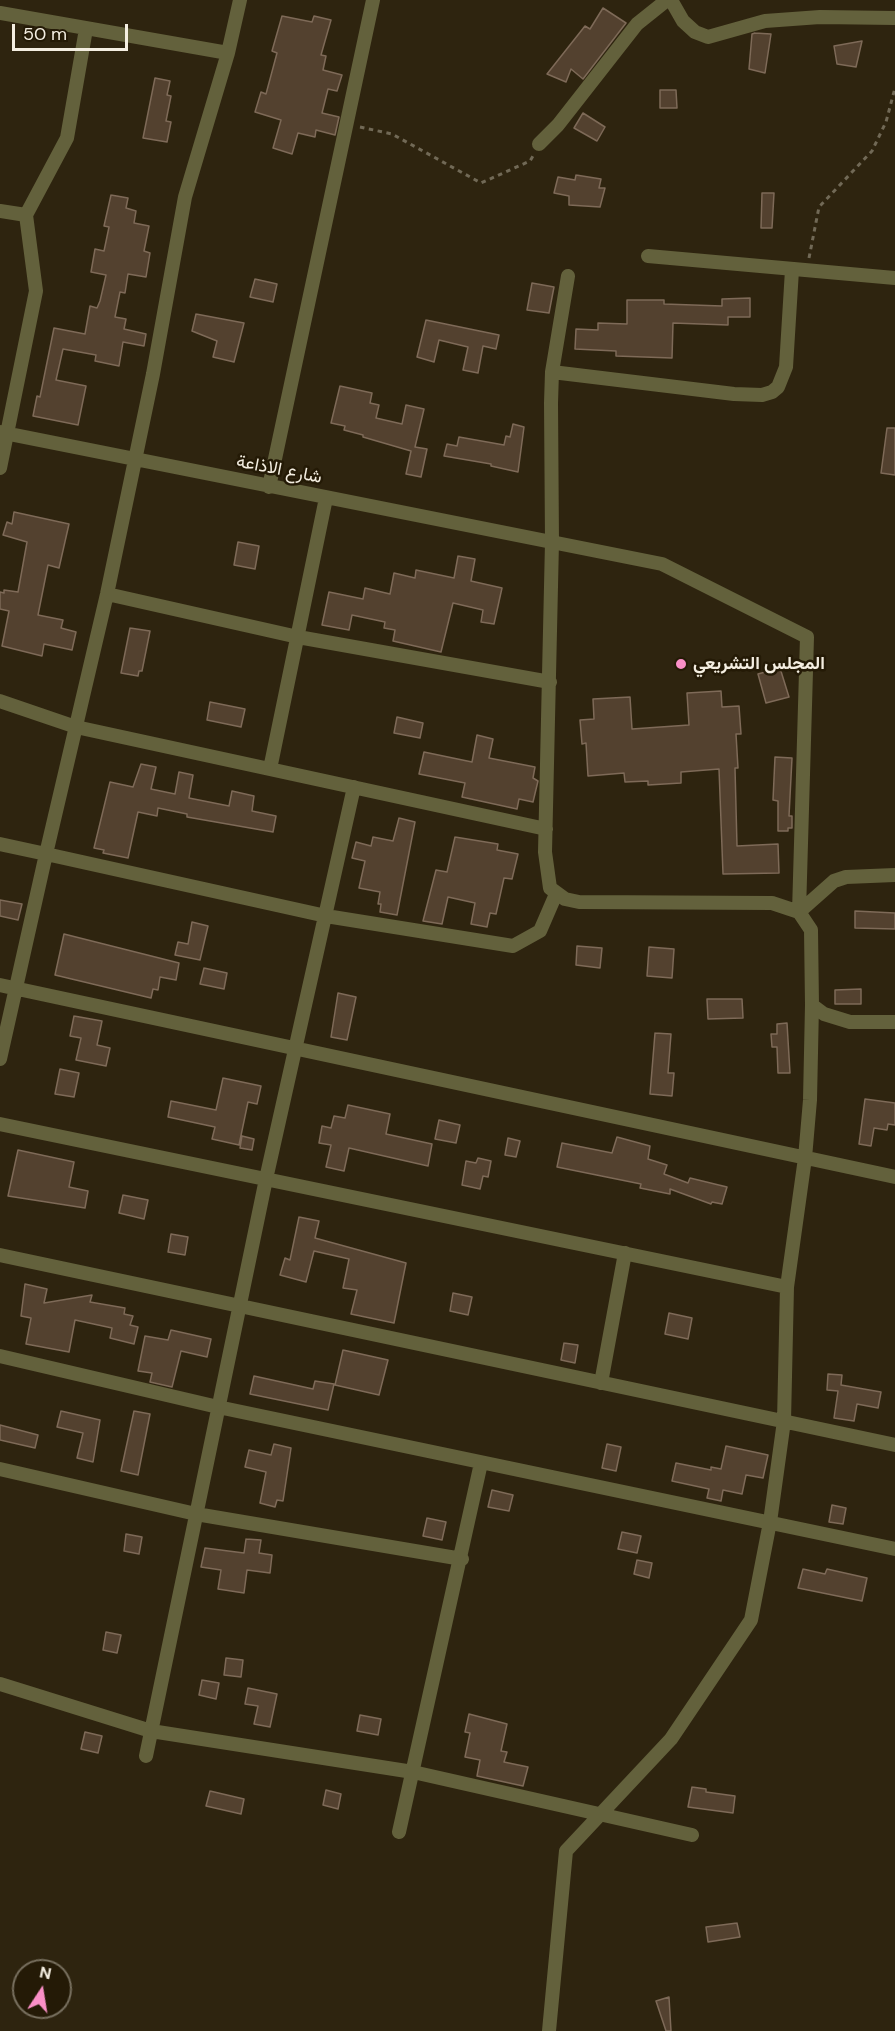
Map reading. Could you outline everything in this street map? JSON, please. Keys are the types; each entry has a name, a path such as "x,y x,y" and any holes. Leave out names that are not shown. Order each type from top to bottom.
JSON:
{"street":[{"path":"0,1059 107,594 185,197 228,53 240,0"},
{"path":"269,487 373,0"},
{"path":"539,144 558,125 637,24 669,0 683,21 695,32 708,37 765,21 820,17 895,18"},
{"path":"0,13 228,53"},
{"path":"0,468 4,433 36,291 26,214 67,138 86,29"},
{"path":"0,211 26,214"},
{"path":"648,256 807,272 895,278"},
{"path":"552,372 734,394 772,393 778,387 786,367 792,270"},
{"path":"549,2031 566,1851 671,1739 751,1620 770,1522 784,1421 787,1287 805,1158 812,1005 811,930 799,912 772,903 579,902 556,894 548,881 546,829 552,542 552,372 568,276"},
{"name":"شارع الاذاعة","path":"4,433 662,564 807,637 799,912"},
{"path":"270,769 326,498"},
{"path":"107,594 298,637 550,682"},
{"path":"0,701 76,727 546,829"},
{"path":"146,1756 266,1179 354,787"},
{"path":"0,844 326,916 513,946 540,931 556,894"},
{"path":"799,912 834,881 846,877 895,875"},
{"path":"0,985 895,1177"},
{"path":"812,1005 824,1014 850,1022 895,1022"},
{"path":"0,1124 787,1287"},
{"path":"601,1383 625,1253"},
{"path":"0,1255 895,1445"},
{"path":"0,1356 219,1407 895,1549"},
{"path":"399,1832 462,1559 481,1463"},
{"path":"0,1469 196,1514 462,1559"},
{"path":"0,1684 151,1731 413,1772 692,1835"}],"path":[{"path":"807,272 819,207 872,151 885,122 895,88"},
{"path":"348,124 392,134 481,183 530,161 539,144"}],"building":[{"path":"603,8 626,23 583,79 571,69 566,82 547,74 585,26 590,29"},
{"path":"282,16 312,22 314,16 331,20 321,55 326,56 323,70 342,75 337,91 328,89 322,113 339,117 335,135 316,130 315,137 298,133 292,154 273,148 281,120 255,112 261,92 266,94 277,53 272,51"},
{"path":"752,34 771,34 765,73 749,69"},
{"path":"862,41 856,67 837,64 834,46"},
{"path":"155,78 170,81 167,95 171,96 166,121 171,122 167,142 143,138"},
{"path":"660,90 676,90 677,108 660,108"},
{"path":"583,113 605,127 597,141 574,128"},
{"path":"576,175 601,179 599,188 605,188 600,207 569,205 569,196 554,193 558,177 575,180"},
{"path":"762,193 774,193 772,228 761,228"},
{"path":"111,195 128,198 126,208 136,211 134,223 149,226 144,251 150,253 146,277 128,274 125,293 120,292 115,317 126,319 124,329 146,334 144,346 123,342 119,366 95,361 96,355 63,349 56,380 86,386 78,425 33,416 37,396 40,397 54,328 85,334 90,306 97,308 100,301 106,275 91,272 95,249 104,251 109,227 104,226"},
{"path":"255,279 277,284 273,302 250,297"},
{"path":"532,283 554,287 549,313 527,310"},
{"path":"750,298 750,317 728,317 728,325 673,323 672,358 616,356 616,351 575,349 576,329 598,330 598,323 627,324 627,300 664,300 664,304 722,306 722,299"},
{"path":"196,314 244,323 234,362 213,357 217,341 192,331"},
{"path":"426,320 499,335 496,349 483,346 478,373 463,370 468,347 439,340 434,362 417,357"},
{"path":"340,386 372,393 370,403 379,405 376,418 402,424 406,405 424,409 415,447 427,449 421,477 406,474 411,451 363,437 363,435 344,430 345,426 331,423"},
{"path":"513,424 524,427 518,472 491,466 491,464 444,456 447,444 457,446 459,437 504,445 506,436 510,437"},
{"path":"887,428 895,428 895,475 881,473"},
{"path":"14,512 69,524 59,568 48,565 38,615 63,620 61,628 76,632 72,650 44,644 42,656 2,646 9,611 0,609 0,592 4,593 4,590 18,592 27,542 3,535 7,522 12,524"},
{"path":"238,542 259,546 255,569 234,565"},
{"path":"458,556 475,559 471,581 502,588 494,624 481,622 483,610 453,603 441,652 393,641 395,630 384,628 385,622 352,615 349,630 322,625 329,592 363,599 365,588 390,594 394,573 415,578 416,570 454,578"},
{"path":"130,628 150,631 142,671 139,671 138,676 121,673"},
{"path":"780,668 789,697 766,703 758,674"},
{"path":"721,691 722,707 739,706 741,734 736,734 738,768 735,768 737,846 778,844 779,873 723,874 719,769 681,772 681,783 648,785 648,781 625,782 624,773 588,776 586,743 582,744 580,720 594,719 593,699 630,697 632,729 689,725 687,693"},
{"path":"210,702 245,709 241,727 207,720"},
{"path":"397,717 423,723 420,738 394,733"},
{"path":"477,735 493,739 489,758 535,767 533,778 538,781 533,802 519,799 517,809 462,797 465,783 419,774 424,752 472,762"},
{"path":"775,757 792,758 789,816 792,816 792,828 788,828 788,831 778,831 778,801 773,800"},
{"path":"141,764 156,767 151,789 175,794 179,772 193,775 189,798 229,806 232,791 254,796 252,811 276,816 273,832 187,817 187,814 158,808 157,816 138,812 128,858 103,853 104,850 94,848 110,782 133,787"},
{"path":"399,818 415,822 397,915 380,912 381,904 378,904 380,892 359,888 365,861 352,858 356,842 371,846 373,837 393,841"},
{"path":"455,837 498,844 497,850 518,854 512,879 504,878 496,914 490,913 487,927 471,924 475,903 448,897 442,924 423,921 436,870 447,872"},
{"path":"0,900 22,904 18,920 0,916"},
{"path":"855,911 895,913 895,929 855,928"},
{"path":"192,922 208,926 200,960 175,955 178,942 188,944"},
{"path":"64,934 179,963 176,980 160,977 158,990 153,989 151,998 55,975"},
{"path":"577,946 602,948 600,968 576,965"},
{"path":"649,947 674,949 672,978 647,976"},
{"path":"204,968 227,973 224,989 200,984"},
{"path":"861,989 861,1004 835,1004 835,990"},
{"path":"338,993 356,997 347,1040 331,1037"},
{"path":"707,999 742,999 743,1018 708,1019"},
{"path":"74,1016 102,1021 97,1045 110,1048 106,1066 76,1060 81,1038 70,1036"},
{"path":"787,1023 790,1073 778,1073 777,1047 772,1047 771,1034 777,1034 777,1024"},
{"path":"655,1033 671,1034 668,1073 674,1073 672,1096 650,1094"},
{"path":"60,1069 79,1073 74,1097 55,1094"},
{"path":"223,1078 261,1086 257,1104 248,1102 239,1145 212,1139 215,1127 168,1117 171,1101 216,1110"},
{"path":"865,1099 895,1103 895,1125 888,1124 887,1130 874,1128 871,1146 859,1144"},
{"path":"348,1105 390,1114 386,1134 432,1144 428,1166 349,1148 344,1171 326,1167 331,1145 319,1143 322,1126 331,1128 334,1116 345,1118"},
{"path":"439,1120 460,1125 456,1143 435,1139"},
{"path":"242,1136 254,1139 252,1150 240,1148"},
{"path":"617,1137 650,1146 648,1159 667,1165 664,1174 688,1183 690,1178 727,1187 722,1204 712,1202 711,1204 670,1189 670,1194 640,1188 641,1184 557,1167 562,1143 612,1153"},
{"path":"508,1138 520,1141 516,1157 505,1155"},
{"path":"18,1150 74,1162 69,1187 88,1191 85,1208 8,1196"},
{"path":"478,1158 491,1161 488,1177 483,1176 480,1189 462,1185 466,1161 476,1163"},
{"path":"123,1195 148,1200 144,1219 119,1213"},
{"path":"299,1217 319,1221 315,1238 406,1263 394,1323 351,1314 357,1290 343,1288 349,1259 314,1251 306,1282 280,1275 285,1258 290,1260"},
{"path":"171,1234 188,1237 185,1255 168,1252"},
{"path":"25,1284 47,1289 44,1303 92,1295 90,1302 125,1308 124,1314 133,1316 130,1325 138,1327 134,1344 110,1338 112,1328 75,1320 69,1352 26,1344 31,1318 21,1316"},
{"path":"453,1293 472,1297 468,1315 450,1311"},
{"path":"669,1313 692,1318 688,1339 665,1334"},
{"path":"171,1330 211,1339 207,1357 181,1351 172,1387 150,1382 152,1373 138,1371 145,1336 168,1340"},
{"path":"564,1343 578,1345 575,1363 561,1360"},
{"path":"343,1350 388,1360 379,1395 335,1385"},
{"path":"828,1374 842,1375 841,1385 881,1392 878,1408 857,1404 854,1421 834,1418 838,1391 827,1390"},
{"path":"254,1376 313,1389 315,1381 334,1384 328,1410 250,1394"},
{"path":"61,1411 100,1420 93,1462 77,1458 83,1433 57,1427"},
{"path":"134,1411 150,1414 138,1475 121,1471"},
{"path":"0,1425 38,1435 35,1448 0,1440"},
{"path":"274,1444 291,1448 283,1501 277,1500 275,1507 260,1503 266,1472 245,1467 249,1450 271,1455"},
{"path":"607,1444 621,1447 616,1471 602,1468"},
{"path":"726,1446 768,1455 763,1478 746,1475 742,1494 723,1490 721,1501 707,1498 709,1489 672,1481 676,1463 711,1470 711,1467 721,1469"},
{"path":"492,1490 513,1495 509,1511 488,1507"},
{"path":"832,1505 846,1508 843,1524 829,1522"},
{"path":"427,1518 446,1522 442,1540 423,1536"},
{"path":"622,1532 641,1536 637,1553 618,1549"},
{"path":"126,1534 142,1537 139,1554 124,1551"},
{"path":"246,1539 261,1540 259,1553 272,1555 270,1573 247,1570 244,1593 218,1589 221,1570 201,1567 205,1548 244,1553"},
{"path":"637,1560 652,1563 649,1578 634,1574"},
{"path":"803,1569 825,1574 827,1569 867,1578 862,1601 798,1588"},
{"path":"106,1632 121,1635 117,1653 103,1650"},
{"path":"226,1658 243,1660 241,1677 224,1675"},
{"path":"202,1680 219,1683 216,1699 199,1695"},
{"path":"248,1688 277,1694 270,1727 254,1724 258,1706 245,1704"},
{"path":"469,1714 507,1724 501,1751 507,1752 504,1762 528,1767 523,1786 477,1776 480,1760 465,1757 470,1733 465,1732"},
{"path":"360,1715 381,1719 378,1735 357,1731"},
{"path":"85,1732 102,1736 98,1753 81,1749"},
{"path":"692,1787 706,1789 706,1792 735,1796 733,1813 688,1807"},
{"path":"326,1790 341,1794 338,1809 323,1805"},
{"path":"210,1791 244,1799 241,1814 206,1806"},
{"path":"737,1923 740,1937 708,1942 706,1927"},
{"path":"669,1997 671,2031 666,2031 656,2001"}],"place":[{"name":"المجلس التشريعي","path":"681,664"}]}
